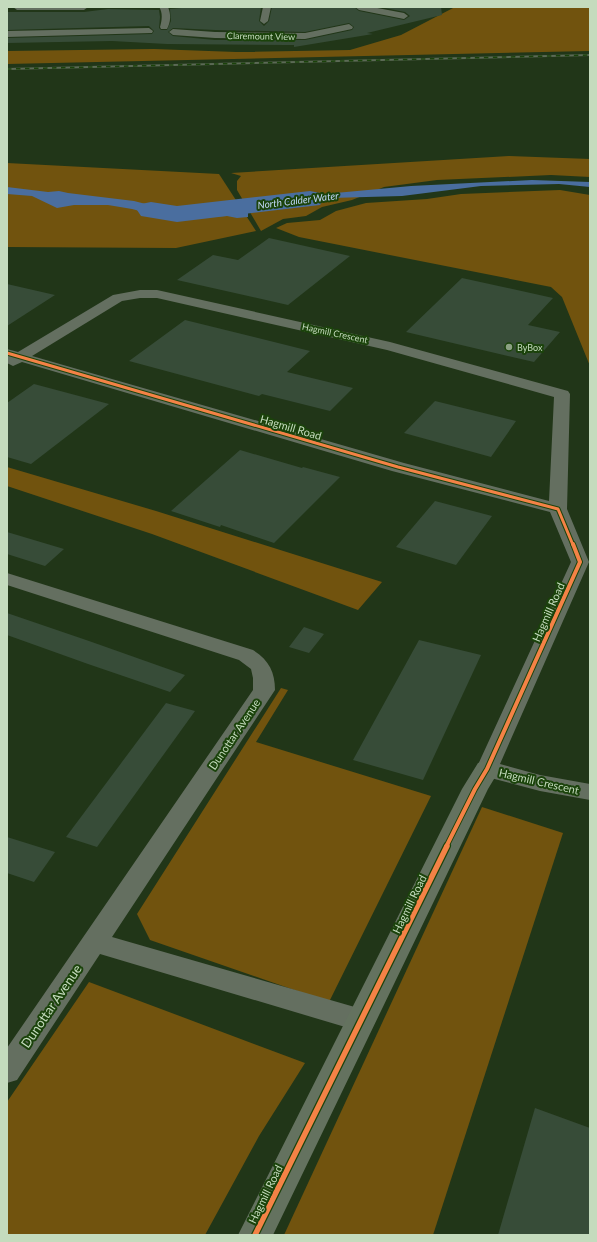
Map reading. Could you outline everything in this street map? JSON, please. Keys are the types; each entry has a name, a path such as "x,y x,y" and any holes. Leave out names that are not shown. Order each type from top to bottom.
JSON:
{"street":[{"path":"17,7 84,7"},
{"path":"163,7 165,9 166,16 164,27"},
{"path":"264,21 268,7"},
{"path":"359,7 404,16"},
{"name":"Claremount View","path":"149,32 152,28 164,27 173,29 175,31 173,32"},
{"name":"Claremount View","path":"7,34 149,32 160,34 173,32 215,35 305,36 349,27"},
{"name":"Hagmill Crescent","path":"11,358 118,298 140,294 158,294 390,346 562,394 558,509"},
{"name":"Hagmill Road","path":"11,358 398,467 558,509 580,562 487,769 475,789 255,1235"},
{"name":"Dunottar Avenue","path":"7,579 246,655 257,661 265,679 264,690 7,1071"},
{"name":"Hagmill Crescent","path":"487,769 540,783 590,792"},
{"path":"94,942 362,1020"}],"shaded area":[{"path":"455,7 590,7 590,51 7,64 7,51 154,49 236,52 350,50 401,35"},
{"path":"509,156 590,159 590,177 551,175 437,180 384,187 352,200 322,207 306,216 283,219 261,231 237,190 237,181 241,176 231,173"},
{"path":"7,163 219,174 256,231 176,248 7,247"},
{"path":"560,190 590,195 590,366 562,297 551,287 299,237 276,228 287,223 320,220 336,211 366,203 427,199 461,194"},
{"path":"7,467 156,511 382,582 358,610 152,534 7,486"},
{"path":"281,688 288,690 256,742 431,796 329,1002 150,940 137,914"},
{"path":"482,807 563,833 433,1235 284,1235"},
{"path":"89,982 305,1063 259,1136 205,1235 7,1235 7,1102"}],"water":[{"path":"532,180 590,182 590,187 559,184 481,186 402,196 331,198 259,207 248,212 248,217 237,218 227,216 168,218 108,205 74,205 57,208 32,196 7,194 7,187 48,192 59,191 134,201 169,210 226,211 236,210 263,200 411,186"}],"building":[{"path":"193,7 261,7 259,21 264,26 269,21 272,7 354,7 359,11 404,20 410,16 405,12 380,7 441,7 442,15 367,33 373,34 294,47 294,45 167,44 112,41 7,43 7,38 152,34 154,31 149,26 7,30 7,12 84,12 108,9 159,10 159,28 161,30 167,30 171,21 170,9","holes":["349,23 354,27 352,30 305,40 215,40 173,36 168,32 173,28 305,32"]},
{"path":"269,238 350,256 288,305 177,280 213,255 238,260"},
{"name":"ByBox","path":"462,278 553,298 528,325 560,332 534,362 406,332"},
{"path":"7,284 55,295 7,326"},
{"path":"185,320 310,351 287,372 353,388 330,411 262,394 259,396 129,361"},
{"path":"34,384 109,404 31,464 7,457 7,403"},
{"path":"435,401 516,421 491,457 404,433"},
{"path":"240,450 302,468 303,467 340,477 274,543 221,525 220,527 171,511"},
{"path":"435,501 492,516 456,565 396,547"},
{"path":"7,532 64,549 45,566 7,554"},
{"path":"7,613 185,675 170,692 88,664 7,635"},
{"path":"304,627 324,634 309,653 289,647"},
{"path":"419,640 481,655 423,780 353,760"},
{"path":"166,703 195,711 97,847 66,837"},
{"path":"7,837 55,852 34,882 7,873"},
{"path":"535,1108 590,1128 590,1235 498,1235"}],"waterway":[{"name":"North Calder Water","path":"151,210 177,214 310,199"}],"railway":[{"path":"7,69 590,55"}],"cycle path":[{"path":"7,353 398,467 558,509 580,562 487,769 475,789 255,1235"}],"place":[{"name":"ByBox","path":"509,347"}]}
